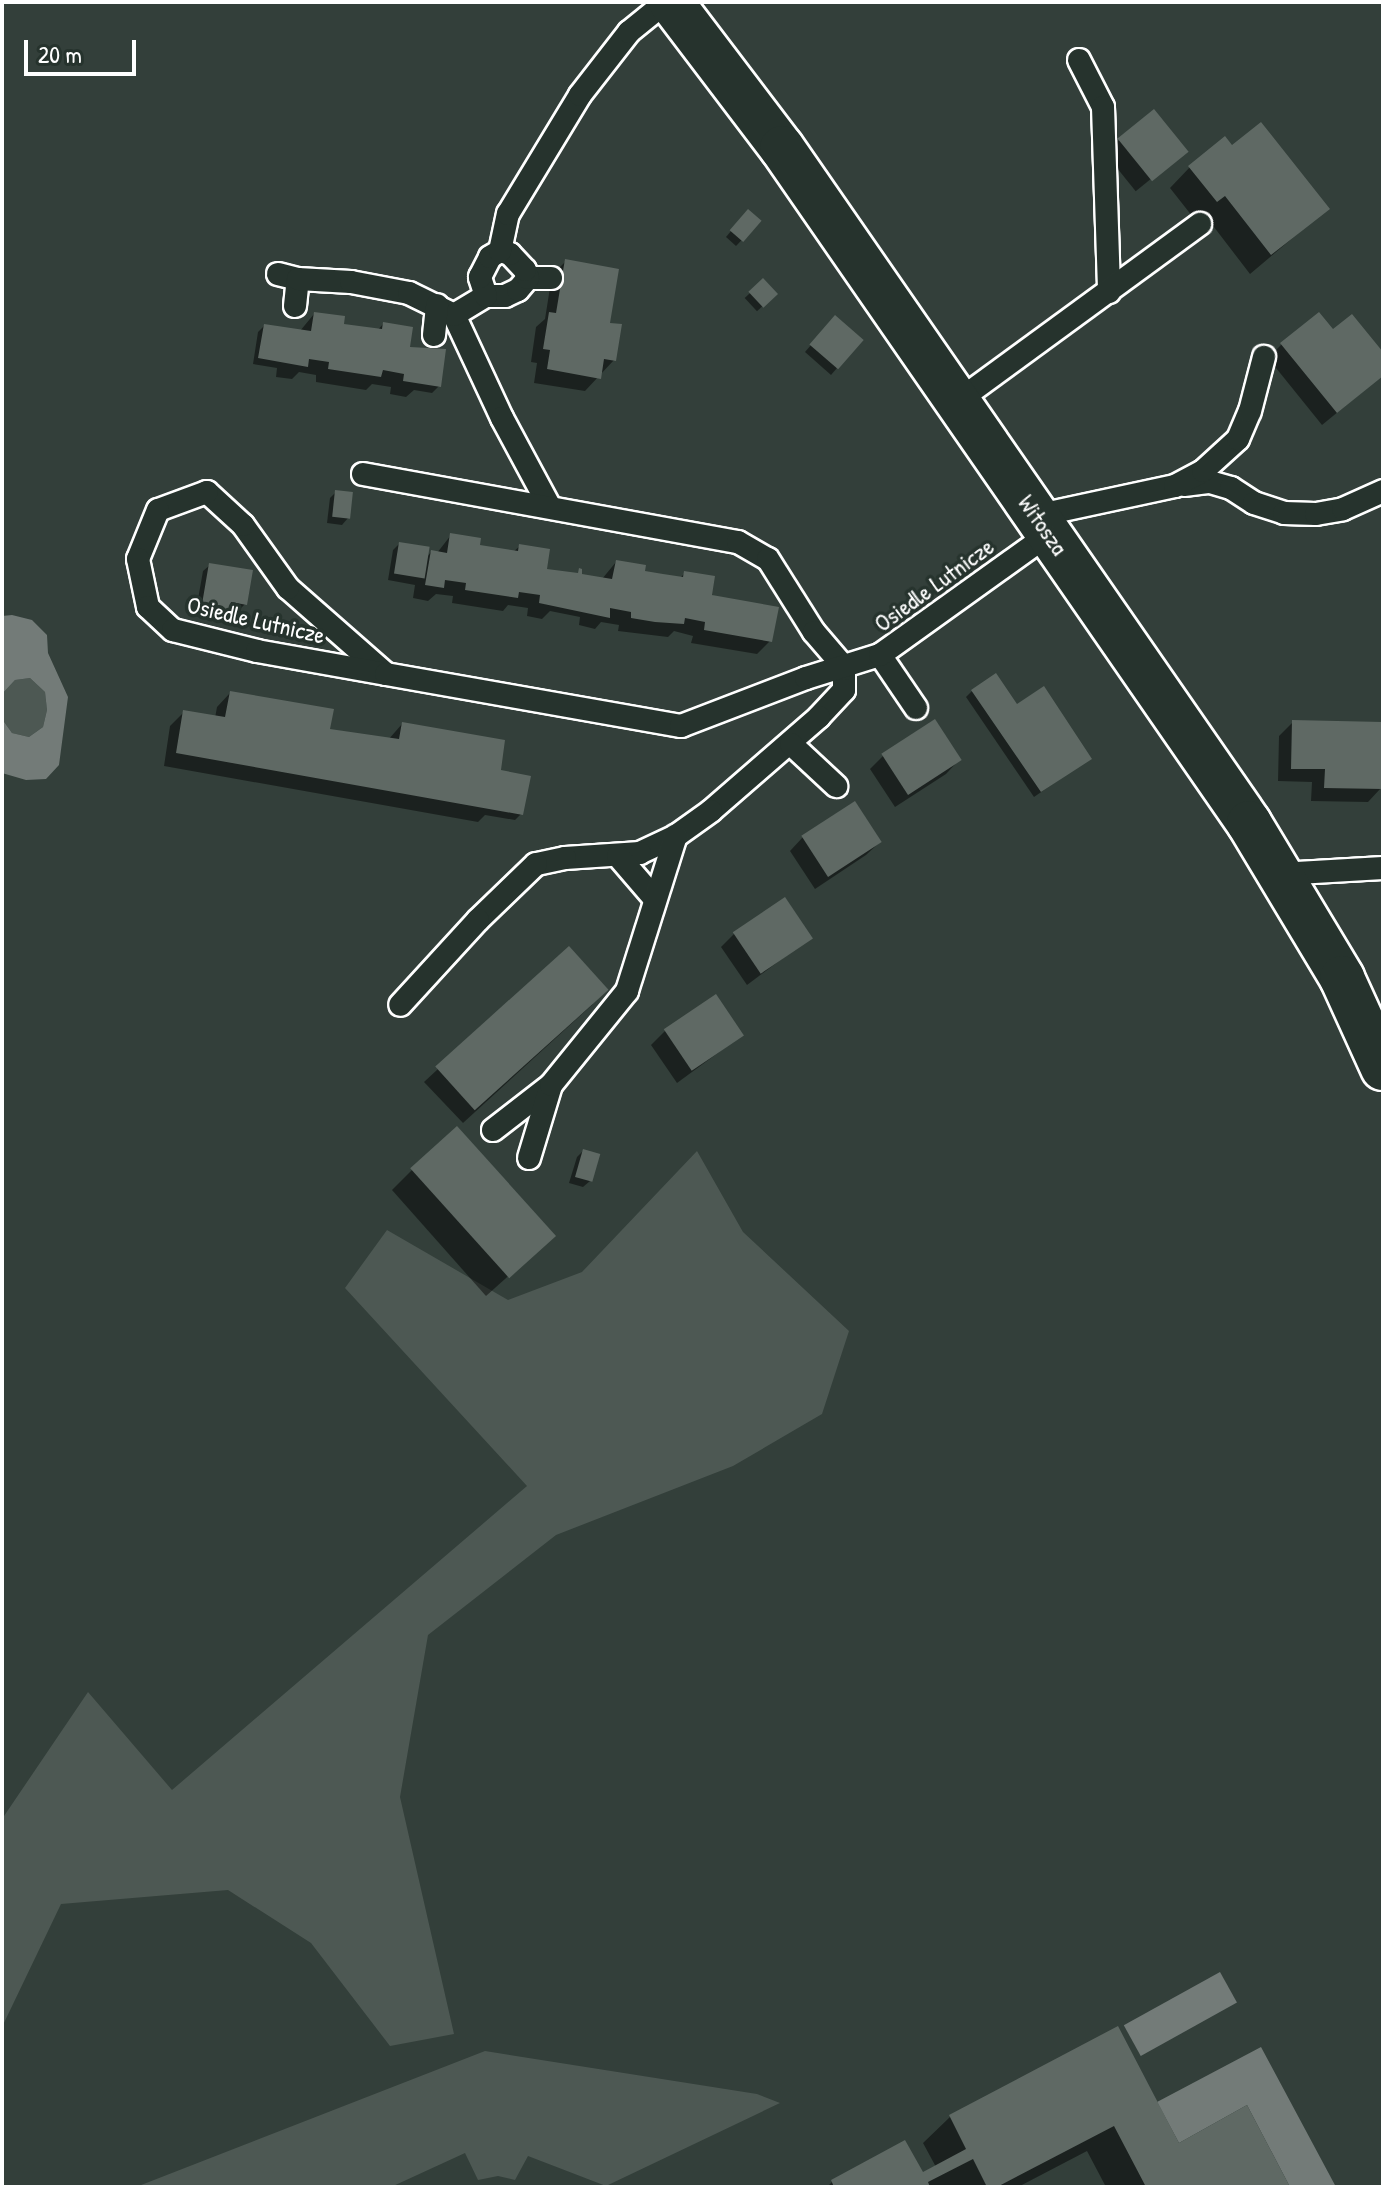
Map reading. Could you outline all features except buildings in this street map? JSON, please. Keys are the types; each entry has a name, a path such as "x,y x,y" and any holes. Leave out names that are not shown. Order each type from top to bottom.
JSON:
{"street":[{"name":"Witosza","path":"668,2 782,148 1249,823 1342,978 1383,1068"}],"lane":[{"path":"486,296 480,277 490,257 500,251 508,214 580,95 629,32 668,2"},
{"path":"1079,60 1103,107 1109,292"},
{"path":"958,401 1035,341 1109,292 1200,224"},
{"path":"500,251 510,254 528,278"},
{"path":"295,306 288,276 351,282 409,293 446,310 550,507"},
{"path":"528,278 551,278"},
{"path":"434,335 446,310 486,296 505,296 518,290 528,278"},
{"path":"1175,486 1203,471 1238,439 1250,411 1264,357"},
{"path":"363,474 738,542 768,559 814,632 844,667 844,690 791,744 676,836 640,853 565,858 536,864 478,920 400,1005"},
{"path":"1042,525 1175,486 1210,482 1231,488 1254,503 1284,513 1316,514 1343,509 1383,491"},
{"name":"Osiedle Lutnicze","path":"386,674 288,588 243,525 207,492 158,510 138,559 148,607 173,630 257,651 386,674 681,726 880,655 1042,525"},
{"path":"880,655 916,708"},
{"path":"791,744 836,786"},
{"path":"493,1130 551,1085 627,991 676,836"},
{"path":"618,856 655,899"},
{"path":"1280,874 1383,868"},
{"path":"529,1158 551,1085"}],"shaded area":[{"path":"2,616 32,620 47,635 48,653 68,697 59,765 46,779 26,780 2,773 2,719 12,733 29,737 43,727 47,710 45,692 30,678 15,680 2,694"},
{"path":"30,678 45,692 47,710 43,727 29,737 12,733 2,719 2,694 15,680"},
{"path":"697,1151 743,1232 849,1331 822,1414 733,1466 556,1535 428,1635 400,1797 454,2034 390,2046 311,1943 228,1890 61,1904 2,2027 2,1819 88,1692 172,1790 527,1486 345,1288 387,1230 508,1300 582,1272"},
{"path":"1220,1972 1237,2003 1141,2056 1124,2025"},
{"path":"1261,2047 1336,2187 1290,2187 1247,2105 1179,2143 1157,2102"},
{"path":"485,2051 757,2094 780,2103 606,2186 528,2156 515,2180 498,2176 478,2180 465,2153 391,2187 136,2187"}]}
